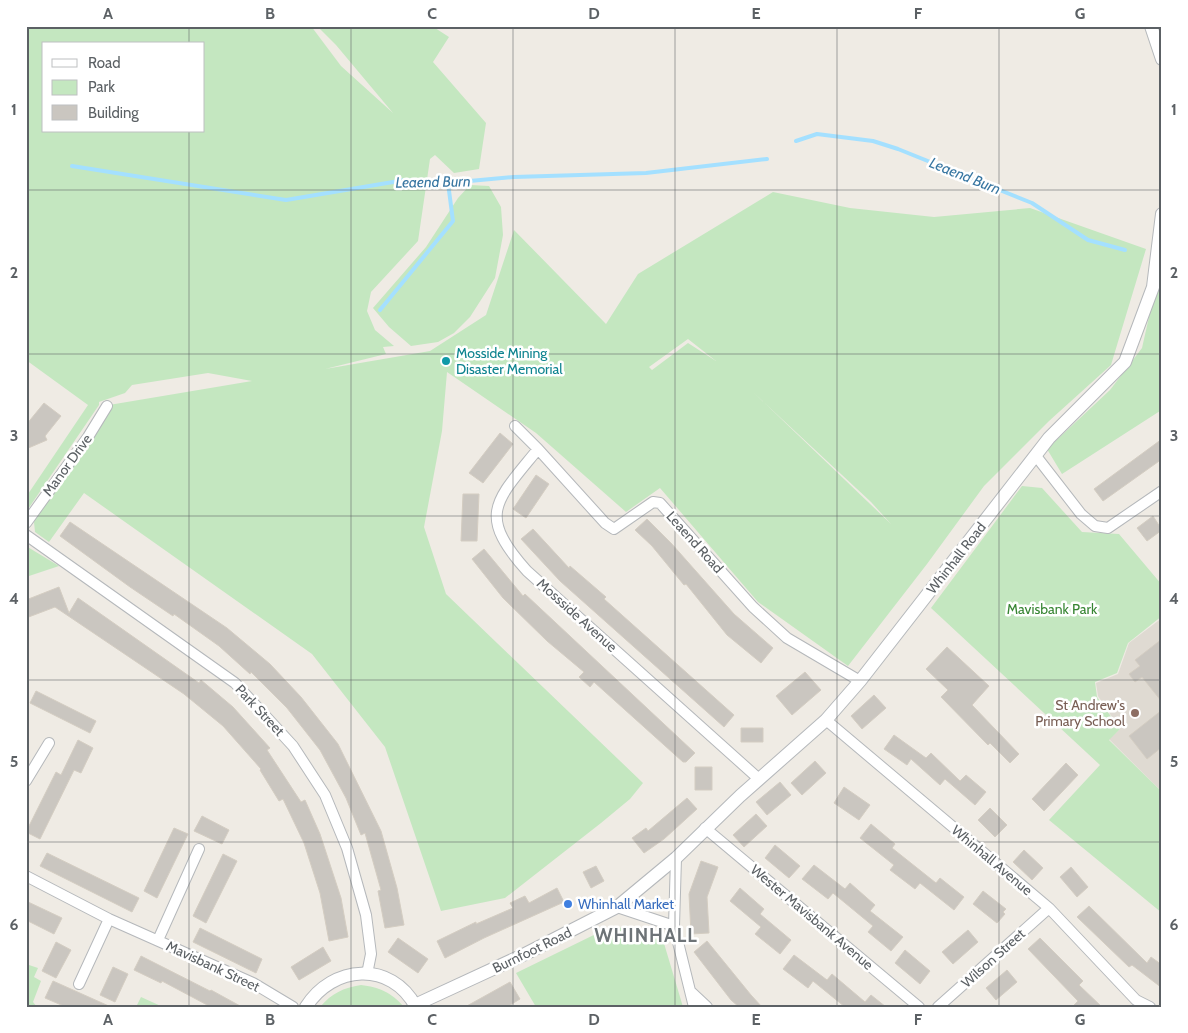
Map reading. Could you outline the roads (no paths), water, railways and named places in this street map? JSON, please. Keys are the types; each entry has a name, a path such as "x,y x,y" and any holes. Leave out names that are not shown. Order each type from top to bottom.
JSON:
{"street":[{"path":"1151,26 1162,59"},
{"name":"Whinhall Road","path":"643,886 826,720 860,681 1036,456 1048,438 1125,362 1153,287 1162,214"},
{"name":"Manor Drive","path":"26,523 88,438 107,406"},
{"path":"515,426 538,449"},
{"name":"Leaend Road","path":"538,449 605,523 614,530 653,502 660,503 753,607 786,638 860,681"},
{"name":"Mossside Avenue","path":"538,449 504,492 496,518 499,533 507,548 527,571 759,779"},
{"path":"1036,456 1081,514 1095,526 1108,528 1162,491"},
{"name":"Park Street","path":"26,535 235,683 293,746 325,795 347,848 366,915 371,954 367,974"},
{"name":"Whinhall Avenue","path":"826,720 1049,908 1136,1000 1150,1007"},
{"path":"26,781 49,743"},
{"name":"Wester Mavisbank Avenue","path":"705,828 919,1007"},
{"name":"Mavisbank Street","path":"158,940 199,849"},
{"path":"676,858 674,926 694,1007"},
{"name":"Mavisbank Street","path":"26,876 109,919 253,983 294,1007"},
{"name":"Burnfoot Road","path":"416,1006 523,955 617,907 643,886"},
{"path":"617,907 674,926"},
{"name":"Wilson Street","path":"938,1007 1049,908"},
{"path":"79,984 109,919"},
{"path":"306,1007 317,991 332,980 349,974 367,974 392,981 401,988 416,1006"},
{"path":"690,992 707,1007"}],"waterway":[{"name":"Leaend Burn","path":"796,141 817,134 873,141 898,149 1032,203 1088,240 1125,250"},
{"name":"Leaend Burn","path":"72,166 286,200 405,180 448,183 514,177 646,173 767,159"},
{"path":"380,310 453,221 448,183"}],"place":[{"name":"Mosside Mining Disaster Memorial","path":"446,361"},
{"name":"St Andrew's Primary School","path":"1135,713"},
{"name":"Whinhall Market","path":"568,904"}],"district":[{"name":"WHINHALL","path":"646,935"}],"park label":[{"name":"Mavisbank Park","path":"1052,609"}]}
